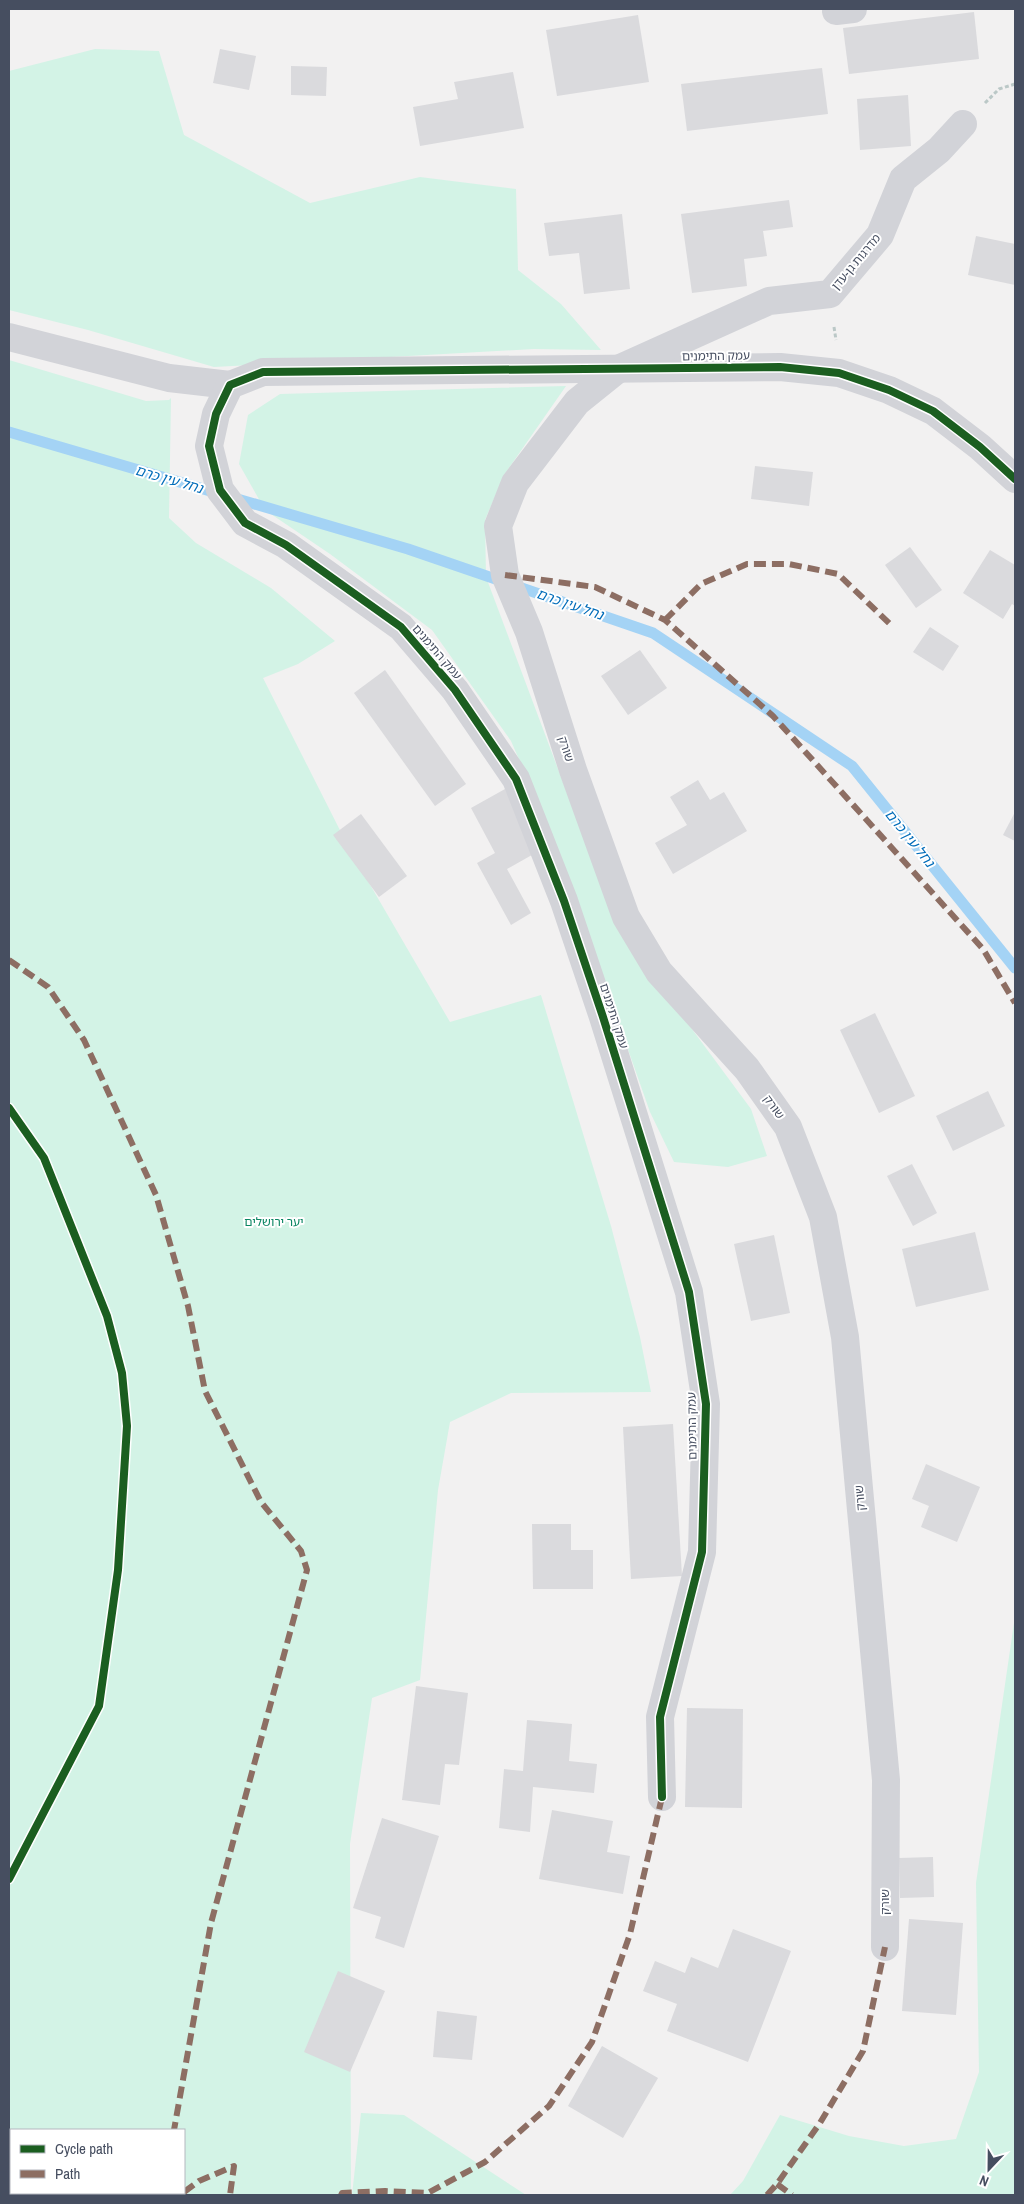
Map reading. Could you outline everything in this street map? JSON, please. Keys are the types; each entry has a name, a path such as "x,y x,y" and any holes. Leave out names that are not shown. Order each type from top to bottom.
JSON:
{"street":[{"name":"מדרגות גן-עדן","path":"618,369 768,301 830,294 880,235 903,179 939,150 964,124"},
{"path":"9,337 169,378 230,385"},
{"name":"עמק התימנים","path":"662,1797 660,1716 702,1552 706,1404 689,1292 603,1016 564,901 516,779 455,690 401,627 286,545 245,523 220,490 209,446 216,414 230,385 262,372 780,366 839,373 889,390 933,411 980,447 1015,479"},
{"name":"שורק","path":"618,369 577,402 515,483 498,526 504,575 529,632 573,770 626,917 660,972 747,1069 788,1127 823,1216 845,1337 886,1780 885,1947"}],"path":[{"path":"830,294 839,373"}],"green space":[{"path":"95,49 159,51 184,135 310,203 420,177 516,189 518,270 561,304 601,350 534,349 214,367 88,330 9,310 9,71"},
{"name":"יער ירושלים","path":"9,360 146,401 169,400 171,398 169,518 196,543 271,588 335,641 298,664 263,678 351,852 450,1022 541,995 611,1226 640,1337 651,1392 511,1393 450,1422 438,1490 420,1680 372,1698 350,1844 351,2195 9,2195"},
{"path":"566,386 504,475 485,520 486,577 618,929 751,1109 767,1156 728,1167 674,1162 650,1112 555,842 511,741 432,630 330,554 265,510 239,464 248,415 280,394"},
{"path":"1015,1616 1015,2195 730,2195 743,2181 780,2115 849,2136 904,2146 956,2139 979,2072 976,1883"},
{"path":"361,2113 404,2115 526,2195 352,2195"}],"building":[{"path":"974,12 979,59 849,74 843,28"},
{"path":"638,15 649,82 557,96 546,30"},
{"path":"220,49 256,56 249,90 213,83"},
{"path":"291,66 327,67 326,96 291,95"},
{"path":"822,68 828,114 687,131 681,84"},
{"path":"513,72 524,128 420,146 413,107 458,99 454,82"},
{"path":"908,95 911,146 860,150 857,99"},
{"path":"789,200 793,227 763,231 767,256 744,259 747,286 692,293 681,214"},
{"path":"622,214 630,289 584,294 579,253 549,256 544,223"},
{"path":"976,236 1015,244 1015,285 968,275"},
{"path":"755,466 813,472 809,506 751,499"},
{"path":"910,547 942,590 916,608 885,565"},
{"path":"990,550 1015,565 1015,606 1012,604 1003,619 963,593"},
{"path":"930,627 959,646 943,671 913,652"},
{"path":"640,650 667,688 628,715 601,676"},
{"path":"385,670 466,784 435,806 354,693"},
{"path":"698,780 710,800 724,792 747,831 673,874 655,843 687,825 670,797"},
{"path":"505,789 539,851 507,869 531,913 511,925 477,863 495,853 471,808"},
{"path":"1015,812 1015,841 1003,835"},
{"path":"361,814 407,876 379,897 333,835"},
{"path":"875,1013 915,1096 879,1113 840,1030"},
{"path":"988,1091 1005,1126 953,1151 936,1116"},
{"path":"912,1164 937,1213 913,1226 887,1176"},
{"path":"975,1232 989,1290 916,1307 902,1249"},
{"path":"774,1235 790,1313 751,1321 734,1244"},
{"path":"673,1424 682,1576 631,1579 623,1427"},
{"path":"926,1464 980,1487 957,1542 921,1527 929,1506 912,1499"},
{"path":"532,1524 571,1524 571,1550 593,1550 593,1589 533,1589"},
{"path":"416,1686 468,1693 459,1765 445,1764 440,1805 402,1800"},
{"path":"687,1708 743,1709 742,1808 685,1807"},
{"path":"527,1720 572,1724 569,1761 597,1764 594,1793 533,1787 530,1832 499,1828 504,1769 523,1771"},
{"path":"552,1810 613,1821 607,1852 630,1856 623,1894 539,1879"},
{"path":"382,1818 439,1836 404,1948 375,1938 381,1917 353,1908"},
{"path":"933,1857 934,1897 900,1898 899,1858"},
{"path":"909,1919 963,1923 956,2015 902,2011"},
{"path":"733,1929 791,1951 748,2062 667,2031 677,2004 643,1991 655,1961 685,1973 691,1957 718,1968"},
{"path":"338,1971 385,1991 350,2072 304,2052"},
{"path":"437,2011 477,2016 472,2060 433,2057"},
{"path":"602,2046 658,2078 623,2138 568,2106"}],"waterway":[{"name":"נחל עין כרם","path":"9,432 408,549 653,633 852,766 1015,968"}],"marked path":[{"path":"665,620 701,584 747,564 789,564 838,574 891,625"},
{"path":"505,575 595,587 665,620 773,716 983,949 1015,1003"},
{"path":"9,960 48,987 84,1040 156,1195 188,1306 205,1391 261,1502 301,1551 307,1570 211,1923 174,2129"},
{"path":"341,2195 342,2193 385,2191 428,2193 485,2162 549,2106 592,2042 630,1934 662,1797"},
{"path":"767,2195 777,2184 820,2123 863,2051 885,1947"},
{"path":"185,2191 199,2181 234,2166 230,2195"},
{"path":"777,2184 792,2195"}],"cycle path":[{"path":"662,1797 660,1717 702,1552 706,1404 689,1292 603,1017 564,901 516,779 455,690 401,627 286,545 245,523 220,490 209,446 216,414 230,385 263,372 780,367 839,373 889,390 933,411 980,447 1015,479"},
{"path":"9,1108 44,1158 107,1316 122,1373 127,1426 118,1570 99,1706 9,1879"}]}
